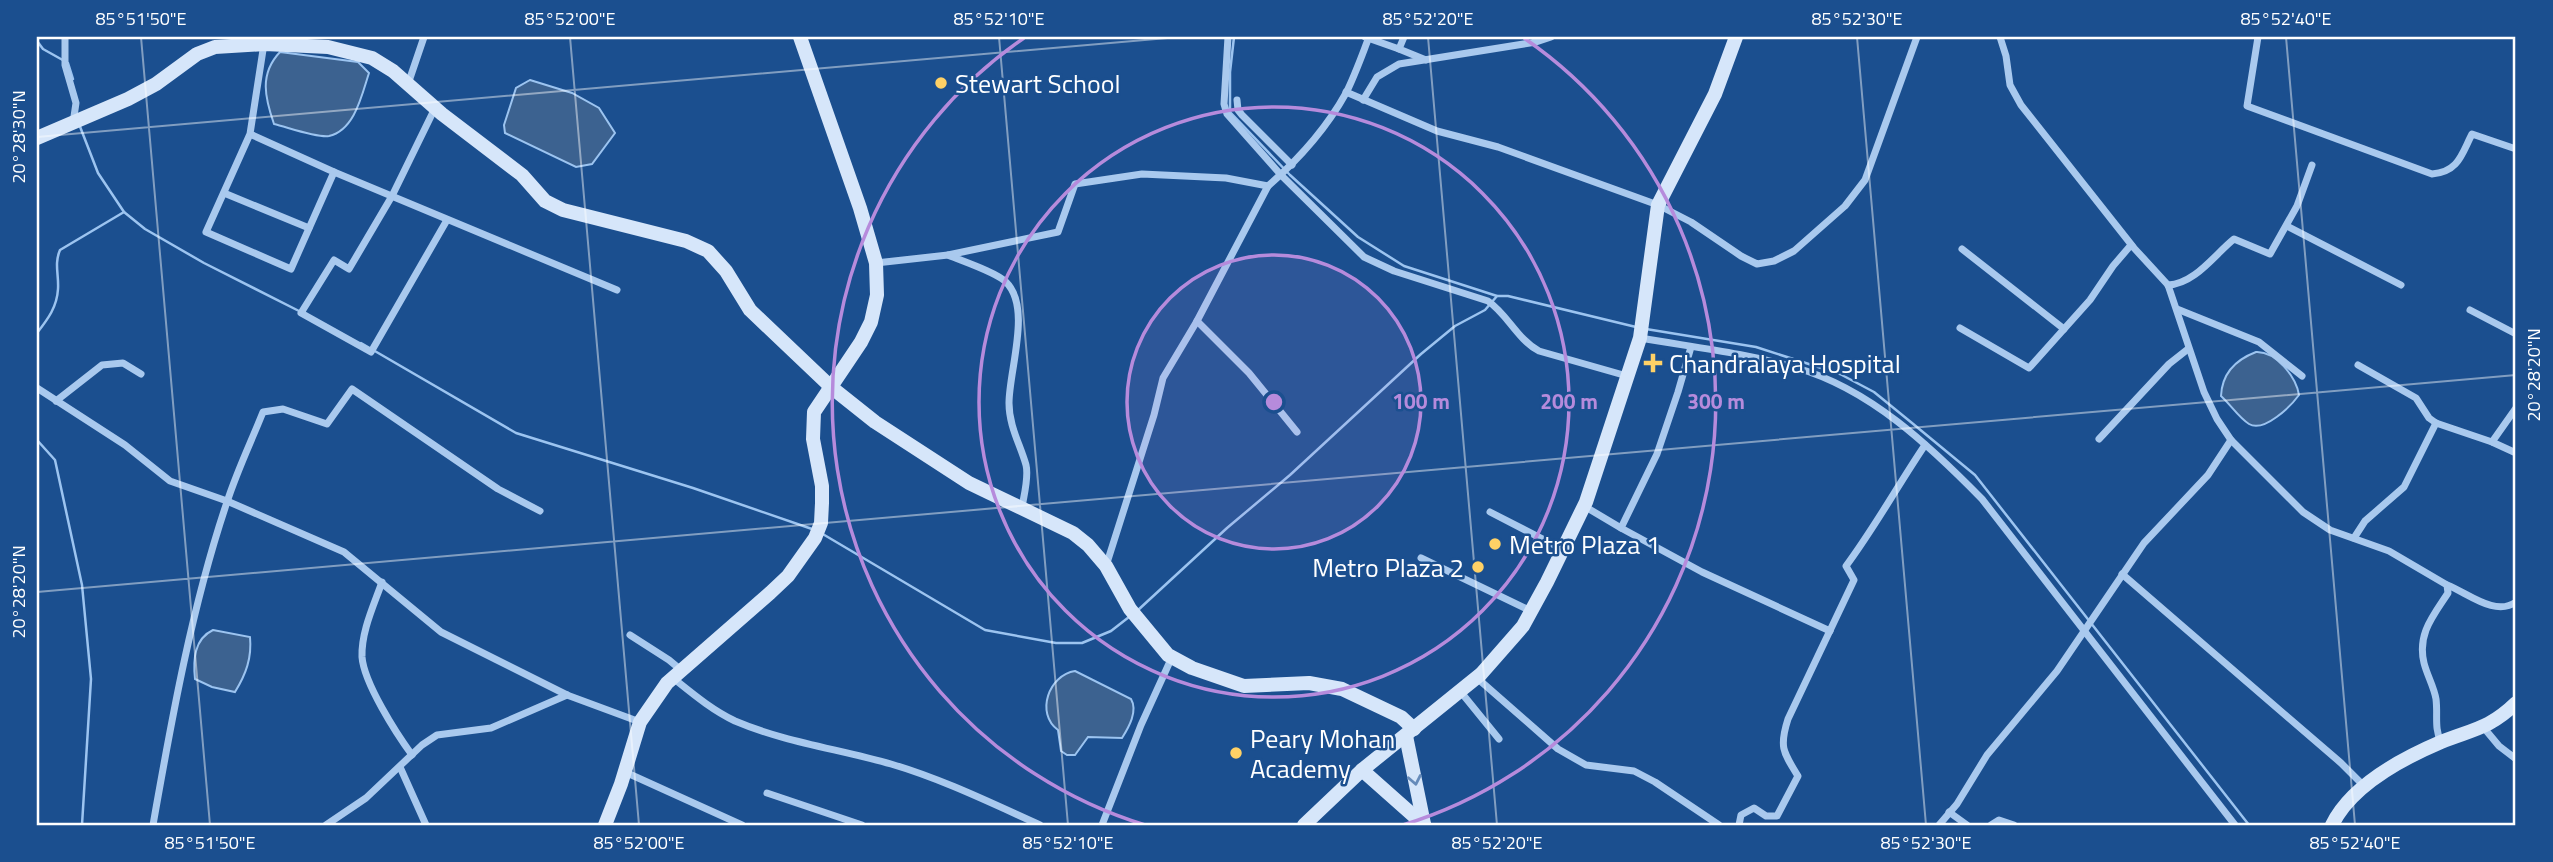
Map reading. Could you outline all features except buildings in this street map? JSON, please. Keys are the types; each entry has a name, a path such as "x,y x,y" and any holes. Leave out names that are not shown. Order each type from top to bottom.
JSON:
{"street":[{"path":"65,37 65,65 76,103 73,123"},
{"path":"408,84 424,37"},
{"path":"605,825 640,722 660,691 788,576 815,538 821,523 822,495 813,439 814,412 861,342 870,321 877,295 876,262 860,208 800,37"},
{"path":"1228,37 1224,104 1227,114 1282,175 1364,257 1404,275 1488,302 1496,307 1529,345 1539,351 1627,376"},
{"path":"1106,566 1154,415 1163,378 1197,321 1268,186 1292,165 1319,133 1346,92 1368,37 1427,61"},
{"path":"1399,50 1404,37"},
{"path":"1363,100 1377,77 1399,64 1536,42 1551,37"},
{"path":"1304,825 1362,770 1476,677 1523,626 1584,506 1640,334 1658,205 1715,94 1736,37"},
{"path":"1346,92 1437,131 1498,147 1658,205 1691,222 1757,264 1774,261 1794,251 1845,206 1866,180 1917,37"},
{"path":"2000,37 2010,85 2021,105 2132,245 2168,285 2208,401 2231,440 2303,512 2330,530 2389,551 2484,603 2502,608 2516,602"},
{"path":"2258,37 2247,106 2432,174 2440,174 2460,161 2472,134 2516,149"},
{"path":"265,40 250,134 206,232 291,269 334,172"},
{"path":"37,138 156,84 197,54 215,47 265,40 328,47 372,58 522,175 545,201 563,210 686,241 708,251 726,271 750,310 831,387 875,422 969,483 1073,533 1088,545 1106,566 1130,609 1172,657 1192,668 1244,686 1309,683 1342,689 1401,717 1410,733 1424,825"},
{"path":"1237,100 1238,110 1242,115 1292,165"},
{"path":"435,108 392,196 349,269 334,260 301,313 371,352 447,220"},
{"path":"250,134 334,172 617,290"},
{"path":"2168,285 2176,285 2195,275 2234,239 2270,254 2287,226 2312,165"},
{"path":"876,262 948,256 1058,232 1075,184 1142,174 1226,178 1268,186"},
{"path":"223,193 309,228"},
{"path":"2287,226 2401,285"},
{"path":"1960,328 2029,368 2090,300 2113,266 2132,245"},
{"path":"1962,249 2064,329"},
{"path":"948,256 973,264 1006,281 1017,299 1014,369 1009,403 1013,434 1027,467 1022,508"},
{"path":"2177,309 2259,342 2302,376"},
{"path":"2470,310 2516,334"},
{"path":"1197,321 1249,373 1297,432"},
{"path":"1640,334 1798,368 1846,388 1875,406 1925,445 1982,499 2086,629 2235,825"},
{"path":"1621,528 1657,454 1690,346"},
{"path":"2099,439 2169,364 2188,349"},
{"path":"56,401 102,365 123,363 141,374"},
{"path":"2358,365 2416,398 2429,418 2436,423 2516,453"},
{"path":"37,388 125,445 170,481 227,501 344,552 441,632 567,695 640,722"},
{"path":"153,825 171,725 198,607 227,501 263,412 283,409 327,424 352,388 498,489 540,511"},
{"path":"2492,442 2516,408"},
{"path":"2354,538 2365,521 2404,487 2436,423"},
{"path":"1938,825 1969,785 1987,755 2035,699 2160,524 2208,475 2231,440"},
{"path":"1739,825 1741,815 1754,808 1766,816 1777,816 1788,797 1798,776 1783,751 1782,739 1788,719 1854,580 1846,566 1869,535 1925,445"},
{"path":"1584,506 1702,572 1830,631"},
{"path":"1490,512 1563,550"},
{"path":"1422,558 1531,611"},
{"path":"2122,574 2331,754 2364,786"},
{"path":"382,582 364,635 362,654 364,665 397,734 412,755"},
{"path":"2441,742 2436,733 2436,698 2424,662 2421,643 2425,628 2448,593 2447,585"},
{"path":"630,635 670,660 677,674 703,703 735,721 781,736 893,764 981,798 1040,825"},
{"path":"1102,825 1141,725 1172,657"},
{"path":"1476,677 1558,749 1586,765 1634,771 1719,825"},
{"path":"1460,691 1499,739"},
{"path":"326,825 366,798 422,745 438,735 492,728 567,695"},
{"path":"2332,825 2346,801 2364,786 2441,742 2484,728 2516,703"},
{"path":"2484,728 2499,746 2516,759"},
{"path":"400,767 426,825"},
{"path":"1362,770 1424,825"},
{"path":"625,771 743,825"},
{"path":"767,793 862,825"},
{"path":"1949,813 1967,825"},
{"path":"1991,825 1998,820 2014,825"}],"water":[{"path":"280,52 358,62 369,73 356,110 345,127 329,136 274,124 266,96 266,78 273,60"},
{"path":"530,80 572,93 599,108 615,133 592,164 576,167 505,133 504,125 516,88"},
{"path":"2256,352 2271,356 2284,366 2299,395 2277,417 2255,426 2245,421 2221,396 2224,381 2231,368"},
{"path":"213,630 250,637 247,666 235,692 212,687 195,679 194,665 198,644"},
{"path":"1075,671 1131,699 1134,709 1122,738 1088,737 1075,755 1067,755 1061,751 1058,730 1051,723 1046,705 1052,687 1066,674"}],"waterway":[{"path":"1234,37 1230,72 1230,112 1290,175 1358,237 1404,266 1497,296 1508,296 1636,327"},
{"path":"37,41 43,49 68,63 73,79"},
{"path":"79,124 98,173 124,212 145,229 204,263 299,311"},
{"path":"37,333 56,302 57,260 60,250 124,212"},
{"path":"1137,611 1421,354 1455,326 1485,310 1497,296"},
{"path":"1646,329 1756,347 1840,374 1874,392 1912,423 1975,475 2249,825"},
{"path":"361,343 516,433 693,488 812,529"},
{"path":"37,440 55,460 82,585 91,679 82,825"},
{"path":"821,533 985,630 1056,643 1082,643 1111,631 1129,617"}],"place":[{"name":"Stewart School","path":"941,83"},
{"name":"Chandralaya Hospital","path":"1653,363"},
{"name":"Metro Plaza 1","path":"1495,544"},
{"name":"Metro Plaza 2","path":"1478,567"},
{"name":"Peary Mohan Academy","path":"1236,753"}]}
